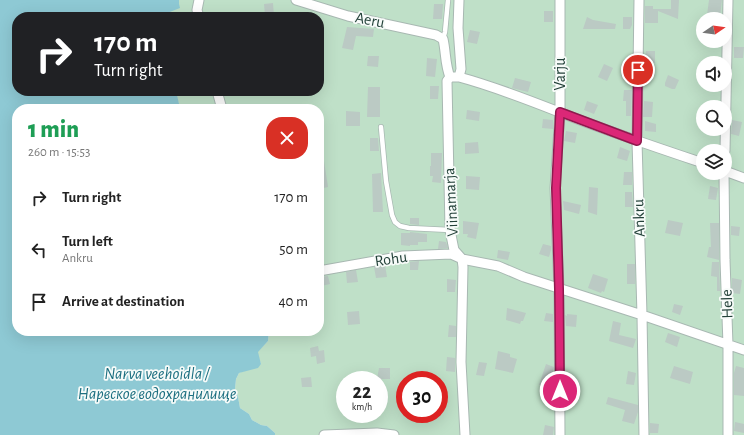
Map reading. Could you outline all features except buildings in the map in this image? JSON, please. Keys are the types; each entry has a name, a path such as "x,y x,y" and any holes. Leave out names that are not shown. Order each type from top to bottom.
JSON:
{"street":[{"path":"198,12 199,0"},
{"name":"Aeru","path":"296,0 348,16 436,35 443,39"},
{"name":"Viinamarja","path":"459,0 458,28 461,69 454,77 447,81 450,230 454,250 462,259 463,267 461,362 465,435"},
{"name":"Varju","path":"560,0 560,112 556,188 559,289 560,435"},
{"name":"Ankru","path":"639,0 637,141 644,435"},
{"path":"725,144 728,0"},
{"path":"443,39 447,67 454,77 476,81 525,98 637,141 696,162"},
{"path":"732,174 744,178"},
{"name":"Hele","path":"725,180 728,435"},
{"name":"Rohu","path":"324,270 403,256 451,254 462,259 498,266 559,289 642,314 744,350"},
{"path":"324,435 377,432 394,435"}],"lane":[{"path":"443,39 448,0"},
{"path":"381,127 386,181 392,215 395,222 400,226 409,228 450,230"}],"green space":[{"path":"179,0 744,0 744,435 275,435 275,433 267,426 261,425 252,420 249,414 240,408 235,389 236,379 239,373 261,364 257,352 268,341 268,336 324,336 324,104 179,104 176,96 324,96 324,12 168,12 179,4"}],"water":[{"name":"Narva veehoidla / Нарвское водохранилище","path":"0,0 179,0 180,8 170,12 12,12 12,96 177,96 179,104 12,104 12,336 268,336 268,341 258,352 261,364 258,368 239,373 236,379 235,389 240,408 249,414 252,420 261,425 267,426 275,433 275,435 0,435"}],"route":[{"path":"560,391 556,188 560,112 637,141 638,70"}]}
